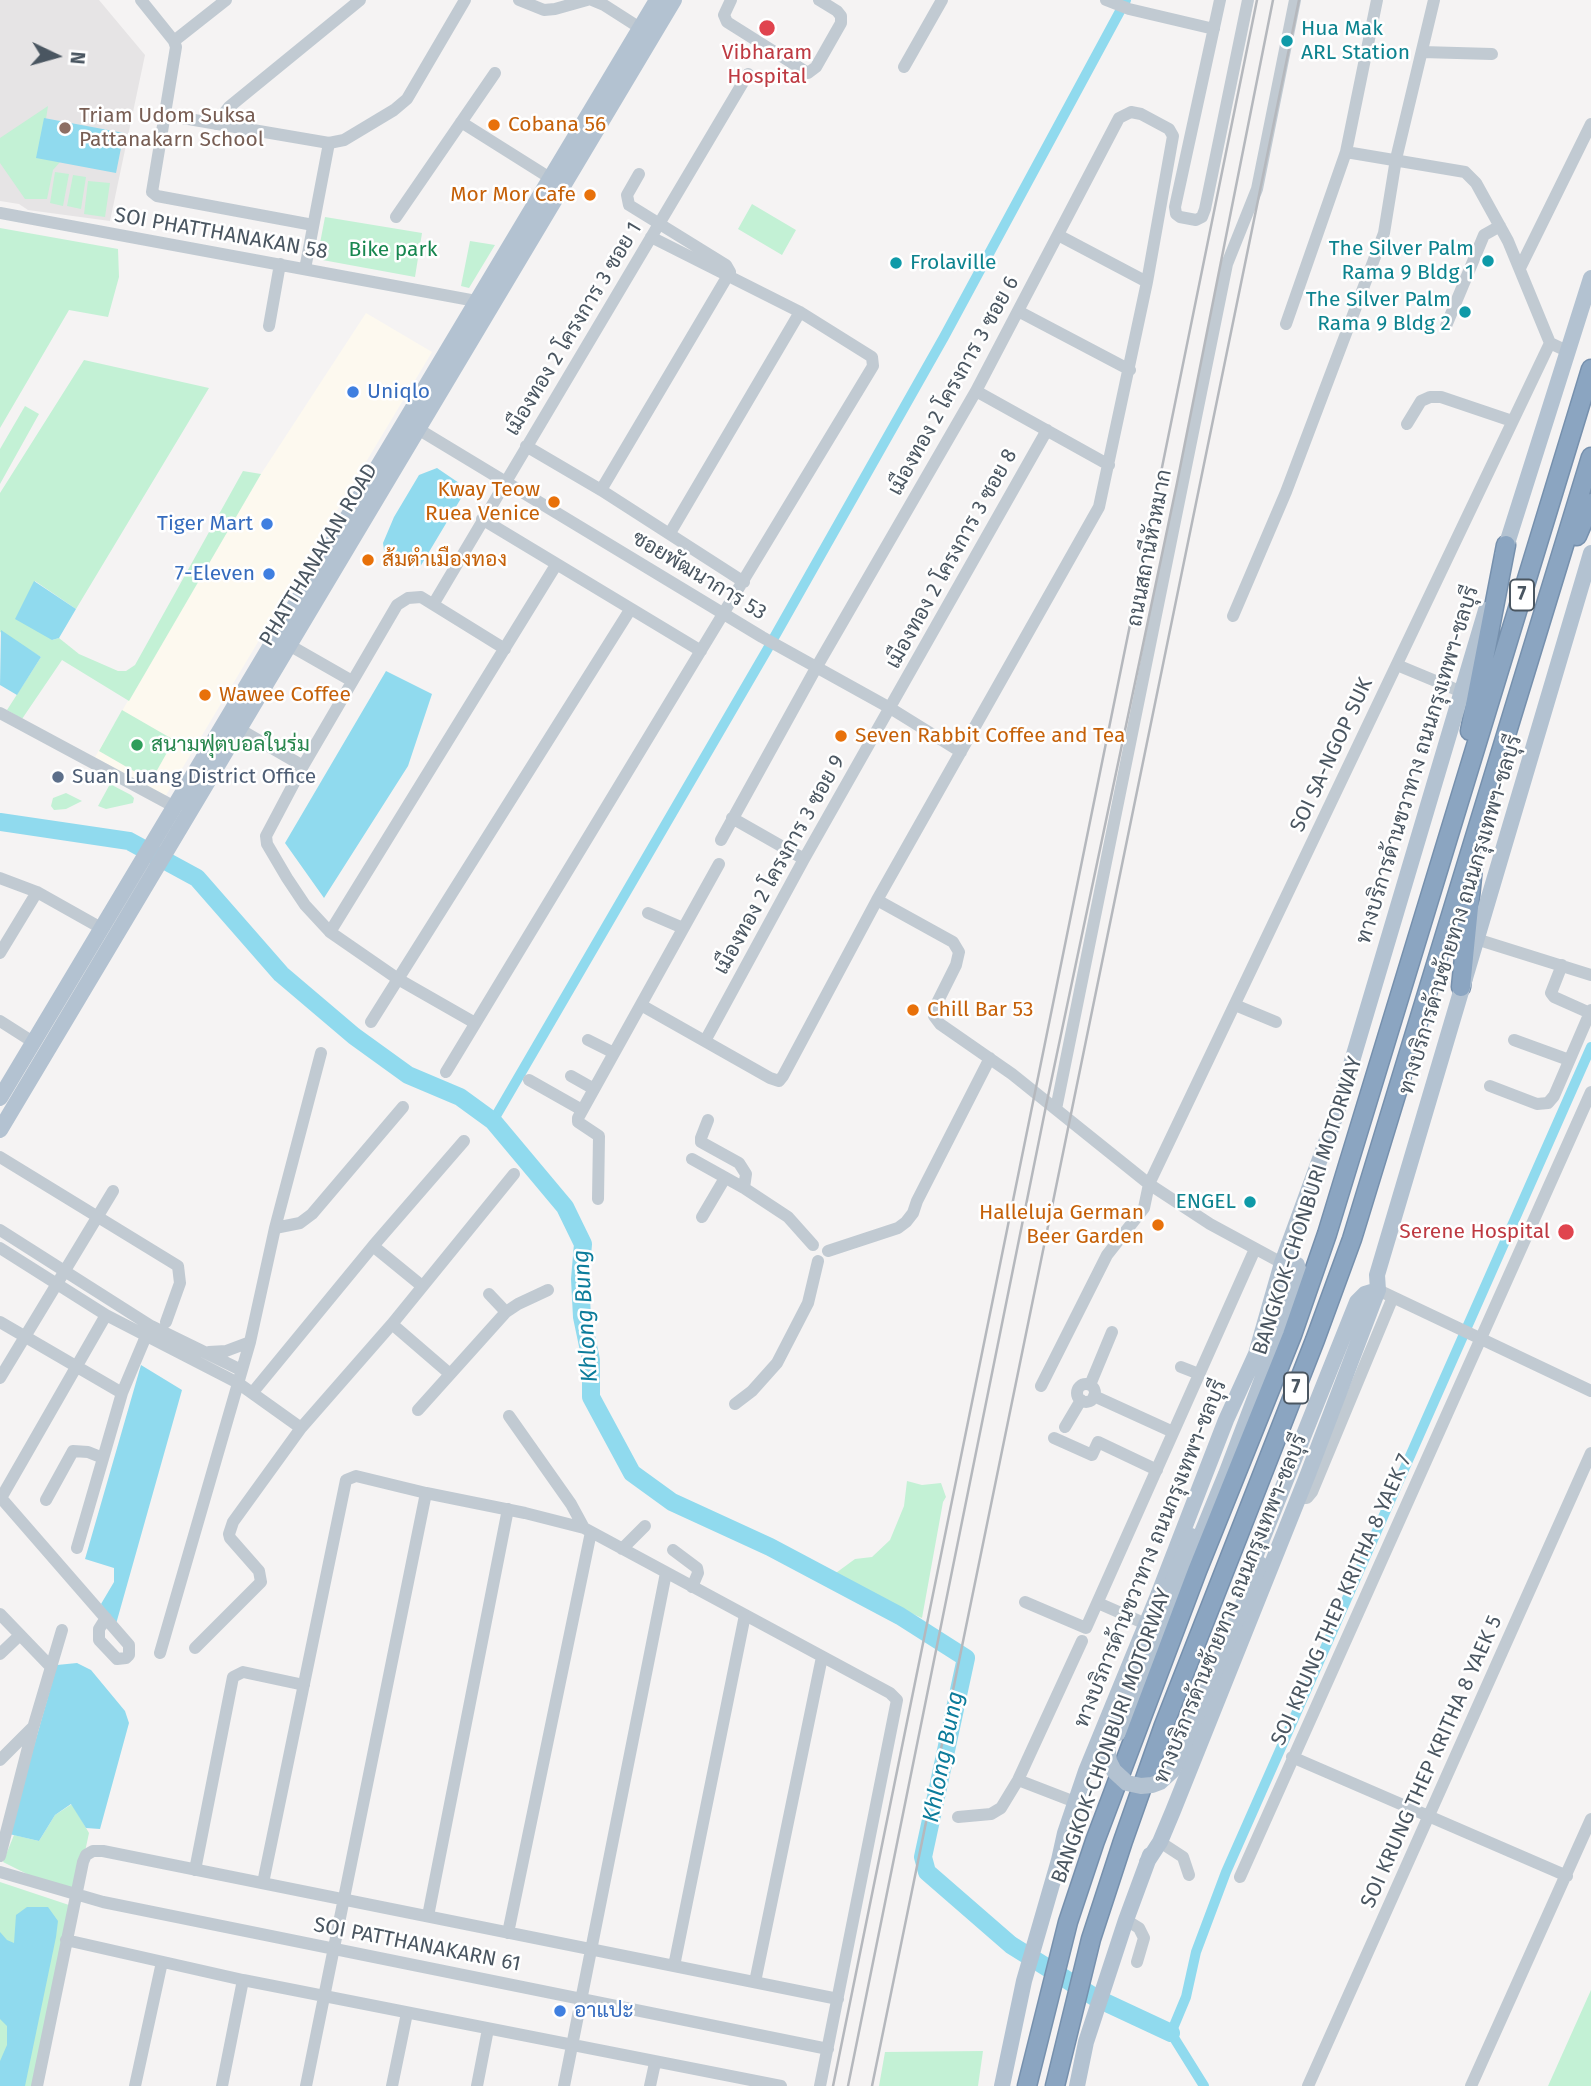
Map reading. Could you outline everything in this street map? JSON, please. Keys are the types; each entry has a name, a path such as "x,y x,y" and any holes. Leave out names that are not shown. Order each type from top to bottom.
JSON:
{"highway":[{"name":"BANGKOK-CHONBURI MOTORWAY","path":"1027,2086 1068,1922 1136,1729 1292,1335 1327,1234 1591,369"},
{"name":"7","path":"1055,2086 1091,1940 1123,1841 1164,1725 1352,1240 1591,457"},
{"path":"1546,607 1591,503"},
{"path":"1452,821 1506,545"},
{"path":"1461,987 1476,829"}],"main road":[{"name":"PHATTHANAKAN ROAD","path":"0,1130 418,429 550,178 657,0"},
{"name":"PHATTHANAKAN ROAD","path":"0,1098 401,426 483,306 674,0"},
{"name":"ทางบริการด้านขวาทาง ถนนกรุงเทพฯ-ชลบุรี","path":"1002,2086 1024,1981 1075,1802 1235,1396 1256,1354 1282,1263 1336,1115 1506,545 1591,278"},
{"path":"401,426 418,429"},
{"name":"ทางบริการด้านซ้ายทาง ถนนกรุงเทพฯ-ชลบุรี","path":"1147,1862 1160,1842 1372,1308 1378,1290 1377,1275 1591,553"},
{"path":"250,679 264,688"},
{"name":"ทางบริการด้านขวาทาง ถนนกรุงเทพฯ-ชลบุรี","path":"1059,1860 1073,1833 1099,1763 1122,1726 1133,1701 1264,1379 1300,1276 1297,1265 1282,1263"},
{"name":"ทางบริการด้านซ้ายทาง ถนนกรุงเทพฯ-ชลบุรี","path":"1077,2086 1086,2042 1173,1787 1176,1759 1352,1312 1361,1297 1378,1290"},
{"path":"1352,1312 1361,1307 1372,1308"},
{"path":"1256,1354 1227,1446 1107,1744 1109,1762 1127,1783 1153,1785 1173,1770 1301,1468 1325,1427"},
{"path":"1324,1383 1333,1382 1340,1390"}],"street":[{"path":"141,0 174,41 177,56 164,116 152,188 154,194 313,225"},
{"path":"174,41 226,0"},
{"path":"216,124 229,107 360,0"},
{"path":"164,116 329,143 344,140 394,110 407,99 465,0"},
{"path":"519,0 544,10 590,0 604,5 640,28"},
{"path":"731,0 724,15 727,22 808,73 816,67 841,23 841,16 837,11 819,0"},
{"path":"904,67 942,0"},
{"path":"1220,0 1175,207 1176,214 1180,217 1195,220 1202,217 1205,209 1248,0"},
{"name":"ถนนสถานีหัวหมาก","path":"1056,1109 1227,264 1257,189 1295,0"},
{"path":"1286,324 1346,152 1377,0"},
{"path":"1233,616 1286,492 1384,233 1396,159 1434,0"},
{"path":"1110,2 1134,6 1214,29"},
{"path":"1422,52 1492,54"},
{"path":"396,217 495,73"},
{"name":"เมืองทอง 2 โครงการ 3 ซอย 1","path":"434,603 748,74"},
{"name":"เมืองทอง 2 โครงการ 3 ซอย 6","path":"721,840 816,668 976,391 1119,118 1131,112 1141,114 1169,129 1173,136 1147,282"},
{"path":"461,122 550,178"},
{"path":"1520,268 1591,124"},
{"path":"305,269 329,143"},
{"path":"1346,152 1465,172 1476,183 1500,226 1550,343 1567,351"},
{"path":"601,490 728,277 730,269 629,205 627,200 639,174"},
{"name":"SOI PHATTHANAKAN 58","path":"0,213 280,264 483,306"},
{"path":"1446,327 1484,234 1500,226"},
{"path":"642,1005 779,1081 877,900 1099,507 1147,282 1058,235"},
{"path":"446,1072 873,366 872,357 800,312 651,237"},
{"path":"269,326 280,264"},
{"path":"1018,311 1130,370"},
{"path":"670,533 800,312"},
{"name":"SOI SA-NGOP SUK","path":"1041,1386 1107,1255 1144,1208 1149,1184 1550,343"},
{"path":"976,391 1108,465"},
{"path":"1407,424 1421,401 1430,397 1441,397 1512,421"},
{"name":"ซอยพัฒนาการ 53","path":"418,429 762,637 890,708 961,752"},
{"name":"เมืองทอง 2 โครงการ 3 ซอย 8","path":"890,708 1047,429"},
{"path":"526,446 670,533 744,582"},
{"path":"482,519 701,652"},
{"path":"330,933 556,565"},
{"path":"475,1023 398,979 330,933 293,887 267,844 266,836 303,766 397,605 408,598 421,597 505,649"},
{"path":"371,1022 630,610"},
{"path":"289,645 352,681"},
{"path":"1397,665 1462,692"},
{"name":"เมืองทอง 2 โครงการ 3 ซอย 9","path":"705,1041 890,708"},
{"path":"0,713 173,806"},
{"path":"239,729 303,766"},
{"path":"732,818 804,859"},
{"path":"598,1199 600,1143 597,1133 578,1122 582,1110 719,864"},
{"path":"0,878 37,892 101,928"},
{"path":"0,953 37,892"},
{"path":"877,900 953,942 958,952 956,965 935,1007 934,1016 940,1024 990,1058 1149,1184 1210,1224 1282,1263"},
{"path":"649,913 683,928"},
{"path":"1476,939 1591,975"},
{"path":"1490,1086 1537,1104 1548,1103 1554,1096 1590,1012 1554,997 1551,993 1562,965"},
{"path":"1235,1005 1276,1022"},
{"path":"0,1021 33,1042"},
{"path":"588,1040 614,1053"},
{"path":"1514,1040 1569,1060"},
{"path":"160,1653 250,1342 275,1228 321,1053"},
{"path":"818,1261 825,1258 828,1251 898,1228 906,1222 913,1213 917,1200 990,1058"},
{"path":"571,1076 594,1089"},
{"path":"529,1080 582,1110"},
{"name":"SOI KRUNG THEP KRITHA 8 YAEK 7","path":"1240,1877 1476,1338 1591,1092"},
{"path":"275,1228 300,1223 312,1214 403,1107"},
{"path":"708,1120 701,1142 739,1163 746,1174 744,1188"},
{"path":"253,1392 464,1141"},
{"path":"0,1157 178,1266 180,1283 166,1322"},
{"path":"692,1159 788,1217 813,1245 824,1245 828,1251"},
{"path":"195,1648 261,1582 259,1571 230,1538 230,1528 301,1428 392,1324 513,1174"},
{"path":"702,1217 725,1178"},
{"path":"0,1378 113,1191"},
{"path":"0,1230 65,1271 149,1331 240,1377"},
{"path":"813,1245 810,1253 818,1261"},
{"path":"373,1246 422,1286"},
{"path":"0,1248 106,1315 208,1352 240,1377 253,1392 301,1428"},
{"path":"1025,1602 1086,1629 1255,1249"},
{"path":"735,1404 752,1391 776,1363 808,1303 818,1261"},
{"path":"418,1410 506,1312 548,1290"},
{"path":"1378,1290 1591,1391"},
{"path":"489,1294 506,1312"},
{"path":"1298,1497 1307,1498 1312,1492 1394,1297"},
{"path":"106,1315 0,1498 106,1618"},
{"path":"0,1322 122,1393"},
{"path":"392,1324 450,1374"},
{"path":"76,1548 122,1393 149,1331"},
{"path":"1092,1390 1112,1332"},
{"path":"208,1352 226,1351 250,1342"},
{"path":"1181,1367 1199,1374"},
{"path":"1065,1427 1081,1400 1077,1390 1082,1385 1173,1432"},
{"path":"508,1933 588,1530 509,1416"},
{"path":"1054,1438 1092,1455 1098,1442 1157,1470"},
{"path":"46,1500 73,1451 89,1451 103,1458"},
{"name":"SOI KRUNG THEP KRITHA 8 YAEK 5","path":"1308,2086 1591,1453"},
{"path":"263,1883 343,1483 356,1476 508,1509 588,1530 890,1693 897,1700 898,1706 820,2086"},
{"path":"306,2086 426,1493"},
{"path":"428,1916 508,1509"},
{"path":"622,1549 645,1526"},
{"path":"673,1550 697,1568 698,1573 692,1587"},
{"path":"565,2086 666,1573"},
{"path":"1098,1603 1146,1624"},
{"path":"0,1614 51,1667"},
{"path":"674,1966 745,1615"},
{"path":"0,1856 4,1820 62,1630"},
{"path":"0,1654 20,1634"},
{"path":"958,1817 991,1814 1001,1808 1018,1780 1082,1641"},
{"path":"755,1982 822,1657"},
{"path":"195,1870 233,1677 243,1672 304,1685"},
{"path":"0,1760 33,1728"},
{"path":"1292,1757 1567,1876"},
{"path":"1018,1780 1075,1802"},
{"path":"1471,2086 1591,1819"},
{"path":"1160,1842 1183,1857 1189,1875"},
{"path":"37,2086 83,1862 86,1855 93,1851 838,1999"},
{"name":"SOI PATTHANAKARN 61","path":"0,1872 76,1896 828,2049"},
{"path":"1126,1920 1139,1928 1144,1938 1137,1962"},
{"path":"66,1940 243,1980 573,2045 735,2082 781,2086"},
{"path":"135,2086 162,1962"},
{"path":"222,2086 243,1980"},
{"path":"392,2086 407,2013"},
{"path":"477,2086 488,2029"},
{"path":"650,2086 655,2063"}],"shaded area":[{"name":"Triam Udom Suksa Pattanakarn School","path":"0,0 99,0 145,55 110,221 28,210 19,204 0,201"},
{"path":"366,313 432,352 165,797 95,757 261,474"}],"green space":[{"path":"48,106 40,158 60,162 53,170 47,199 25,199 0,163 0,138"},
{"path":"55,172 69,174 63,206 50,203"},
{"path":"73,175 86,177 81,209 67,206"},
{"path":"88,181 110,183 105,217 84,214"},
{"path":"752,204 796,230 782,255 738,229"},
{"name":"Bike park","path":"325,217 422,233 415,277 317,259"},
{"path":"0,228 118,249 119,277 108,317 69,310 0,428"},
{"path":"470,241 495,245 469,288 461,286"},
{"path":"84,360 209,388 76,609 35,581 52,640 59,638 79,654 118,671 126,671 135,665 243,471 261,474 129,701 62,660 22,719 7,710 41,657 0,632 0,493"},
{"path":"25,406 39,414 0,484 0,449"},
{"name":"สนามฟุตบอลในร่ม","path":"122,710 174,740 151,781 99,751"},
{"path":"110,784 131,795 134,798 133,803 106,809 98,806"},
{"path":"66,793 82,801 66,809 54,810 51,806 53,798"},
{"path":"907,1481 922,1485 941,1483 946,1497 922,1618 829,1578 855,1559 872,1557 890,1540 904,1506"},
{"path":"72,1804 89,1833 75,1898 3,1862 14,1835 39,1841 55,1815"},
{"path":"0,1882 72,1906 33,2086 0,2086"},
{"path":"1591,1990 1591,2086 1548,2086"},
{"path":"983,2051 978,2086 879,2086 885,2052"}],"water":[{"path":"44,118 124,133 116,173 36,158"},
{"path":"437,468 459,483 463,495 420,567 394,562 384,550 383,543 394,517 419,475"},
{"path":"34,581 76,609 59,638 52,640 15,619"},
{"path":"1,630 41,657 17,695 0,685"},
{"path":"386,671 432,694 408,766 324,898 285,843"},
{"path":"141,1365 182,1390 116,1624 101,1604 114,1582 114,1568 85,1559"},
{"path":"77,1663 91,1670 125,1711 129,1723 100,1829 86,1828 71,1804 55,1815 39,1841 9,1834 57,1665"},
{"path":"27,1907 48,1907 58,1921 56,1937 25,2086 0,2086 0,2061 7,2045 7,2026 0,2019 0,1932 14,1943 16,1915"}],"waterway":[{"path":"493,1121 767,650 944,337 1126,0"},
{"name":"Khlong Bung","path":"0,822 129,841 197,878 281,974 354,1036 408,1075 460,1097 493,1121 565,1207 583,1244 580,1279 582,1317 591,1360 591,1397 632,1473 672,1502 770,1547 900,1616 966,1658 923,1857 927,1872 1011,1945 1096,1998 1171,2033"},
{"path":"1204,2086 1171,2033 1186,1997 1196,1952 1226,1872 1591,1047"}],"railway":[{"path":"833,2086 1257,0"},
{"path":"848,2086 1047,1101 1177,483 1273,0"},
{"path":"872,2086 1299,0"}],"place":[{"name":"Vibharam Hospital","path":"767,28"},
{"name":"Hua Mak ARL Station","path":"1287,41"},
{"name":"Cobana 56","path":"494,125"},
{"name":"Triam Udom Suksa Pattanakarn School","path":"65,128"},
{"name":"Mor Mor Cafe","path":"590,195"},
{"name":"The Silver Palm Rama 9 Bldg 1","path":"1488,261"},
{"name":"Frolaville","path":"896,263"},
{"name":"The Silver Palm Rama 9 Bldg 2","path":"1465,312"},
{"name":"Uniqlo","path":"353,392"},
{"name":"Kway Teow Ruea Venice","path":"554,502"},
{"name":"Tiger Mart","path":"267,524"},
{"name":"ส้มตำเมืองทอง","path":"368,560"},
{"name":"7-Eleven","path":"269,574"},
{"name":"Wawee Coffee","path":"205,695"},
{"name":"Seven Rabbit Coffee and Tea","path":"841,736"},
{"name":"สนามฟุตบอลในร่ม","path":"137,745"},
{"name":"Suan Luang District Office","path":"58,777"},
{"name":"Chill Bar 53","path":"913,1010"},
{"name":"ENGEL","path":"1250,1202"},
{"name":"Halleluja German Beer Garden","path":"1158,1225"},
{"name":"Serene Hospital","path":"1566,1232"},
{"name":"อาแปะ","path":"560,2011"}]}
